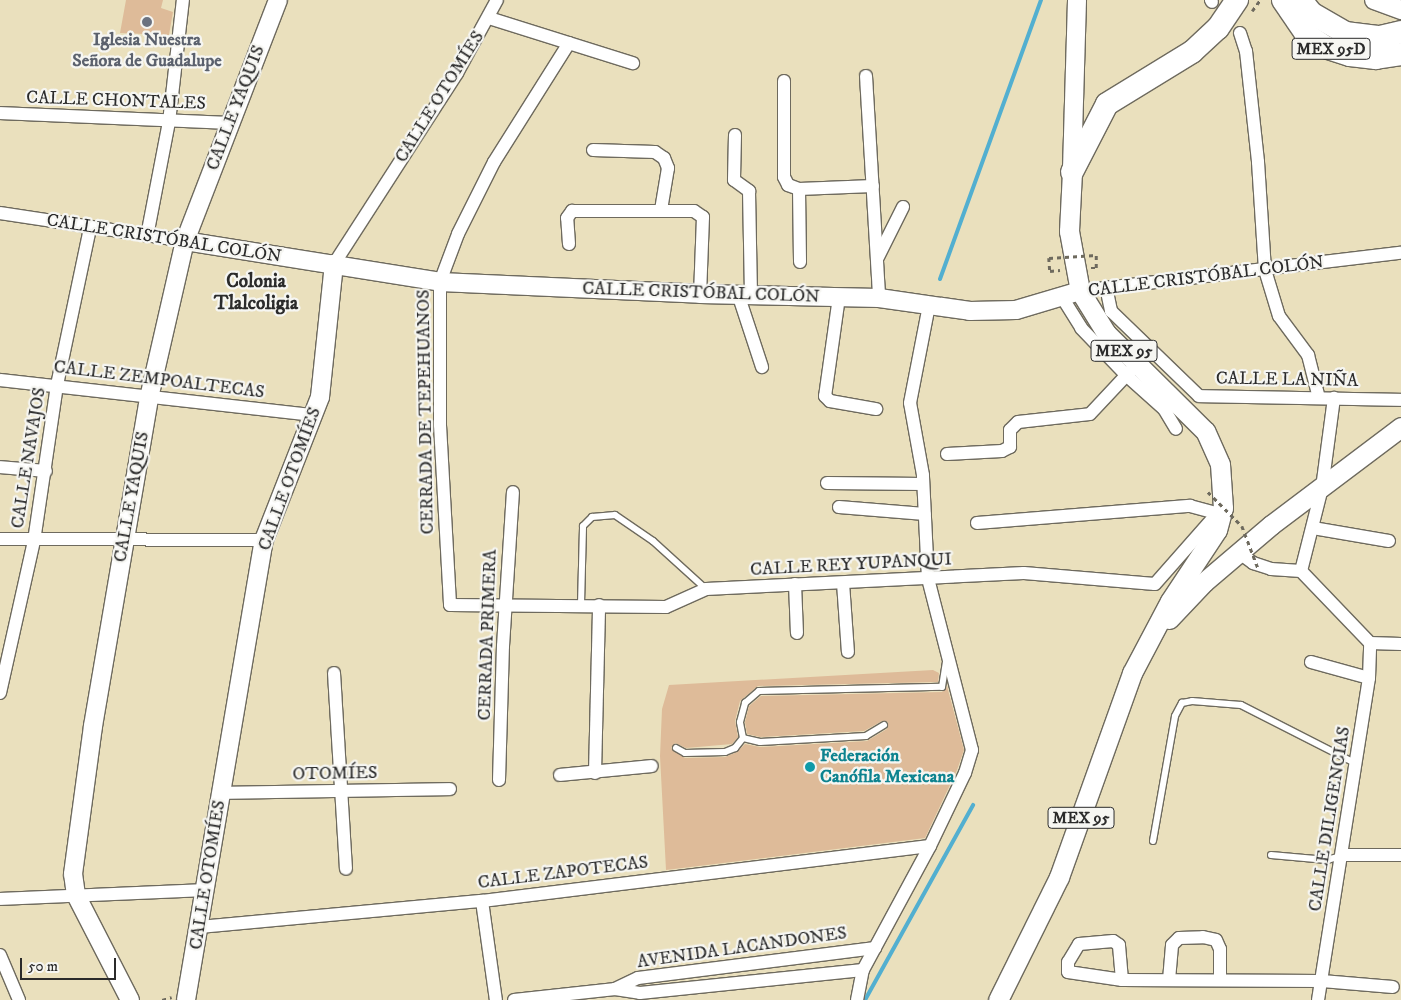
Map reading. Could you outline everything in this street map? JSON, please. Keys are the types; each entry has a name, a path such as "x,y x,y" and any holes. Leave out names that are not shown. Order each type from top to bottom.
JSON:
{"highway":[{"path":"1072,172 1107,104 1192,52 1218,28 1237,0"},
{"name":"MEX 95D","path":"1283,0 1306,34 1325,47 1350,56 1376,58 1401,54"},
{"path":"1302,0 1311,13 1345,33 1380,36 1401,32"}],"main road":[{"name":"MEX 95","path":"998,1000 1059,877 1132,673 1156,633 1170,601 1218,530 1220,513 1223,479 1216,448 1183,406 1132,370 1106,333 1071,294 1075,270 1069,231 1072,172"},
{"name":"MEX 95","path":"1156,633 1204,582 1238,552 1401,427"},
{"path":"1220,513 1238,552"}],"street":[{"path":"146,236 169,122 183,0"},
{"name":"CALLE YAQUIS","path":"130,1000 76,895 73,874 93,726 149,398 185,241 278,0"},
{"name":"CALLE OTOMÍES","path":"186,1000 200,928 264,540 314,415 324,376 334,264 489,18 497,0"},
{"path":"1072,172 1077,0"},
{"path":"1374,0 1401,10"},
{"path":"489,18 633,63"},
{"path":"1240,33 1246,51 1252,107 1265,270 1279,316 1308,355 1319,398"},
{"name":"CERRADA DE TEPEHUANOS","path":"450,605 440,424 440,282 458,234 494,162 569,43"},
{"path":"866,76 879,298"},
{"path":"784,82 784,177 788,185 799,189 873,186"},
{"name":"CALLE CHONTALES","path":"0,114 230,123"},
{"path":"736,134 734,180 749,191 745,294 762,367"},
{"path":"594,150 654,152 664,158 668,168 661,210"},
{"path":"799,189 800,262"},
{"path":"878,256 903,207"},
{"path":"569,244 567,218 572,211 694,211 703,217 700,294"},
{"name":"CALLE CRISTÓBAL COLÓN","path":"0,213 440,282 700,294 879,298 970,311 1016,310 1071,294 1106,287 1401,253"},
{"name":"CALLE NAVAJOS","path":"0,693 34,541 46,471 57,385 90,228"},
{"name":"CALLE LA NIÑA","path":"1106,287 1111,311 1199,396 1401,400"},
{"path":"839,297 825,396 830,401 876,409"},
{"path":"857,1000 863,970 930,846 965,773 972,750 928,579 923,480 910,403 929,305"},
{"path":"947,454 1002,452 1010,447 1010,430 1018,422 1090,414 1132,370 1164,409 1176,429"},
{"name":"CALLE ZEMPOALTECAS","path":"0,380 314,415"},
{"path":"1302,571 1322,488 1334,398"},
{"path":"0,467 46,471"},
{"path":"827,483 923,480"},
{"name":"CERRADA PRIMERA","path":"499,780 512,492"},
{"path":"977,523 1190,506 1220,513"},
{"path":"839,507 925,514"},
{"name":"CALLE REY YUPANQUI","path":"450,605 581,604 666,607 706,589 1024,573 1155,584 1220,513"},
{"path":"1313,528 1389,541"},
{"path":"0,539 123,542 264,540"},
{"path":"1238,552 1253,563 1270,569 1302,571 1370,643 1401,644"},
{"path":"843,583 848,652"},
{"path":"795,584 797,633"},
{"path":"596,773 599,605"},
{"name":"CALLE DILIGENCIAS","path":"1318,1000 1369,678 1370,643"},
{"path":"1311,662 1369,678"},
{"path":"334,672 346,869"},
{"path":"560,775 596,773 652,766"},
{"name":"OTOMÍES","path":"221,793 450,789"},
{"name":"CALLE ZAPOTECAS","path":"200,928 482,901 930,846"},
{"path":"1342,855 1401,855"},
{"path":"0,899 206,890"},
{"path":"482,901 496,1000"},
{"path":"1169,980 1172,945 1179,938 1203,937 1216,940 1220,949 1220,980"},
{"path":"1122,980 1119,945 1113,941 1079,944 1068,962 1068,972 1122,980 1322,981 1393,987"},
{"name":"AVENIDA LACANDONES","path":"615,989 638,978 875,948"},
{"path":"0,955 19,1000"},
{"path":"799,958 800,977"},
{"path":"746,965 747,982"},
{"name":"AVENIDA LACANDONES","path":"514,1000 615,989 640,993 863,970"},
{"path":"681,973 682,989"}],"lane":[{"path":"581,604 583,526 592,517 615,515 653,541 706,589"},
{"path":"743,738 740,722 745,702 759,690 942,687 948,652"},
{"path":"1153,841 1175,716 1182,703 1192,701 1241,705 1356,764"},
{"path":"743,738 760,742 806,741 866,736 884,725"},
{"path":"676,748 685,752 725,752 734,748 743,738"},
{"path":"1271,855 1327,860 1342,855"}],"path":[{"path":"1075,270 1050,271 1049,258 1096,255"},
{"path":"1208,492 1242,526 1258,568"}],"building":[{"name":"Iglesia Nuestra Señora de Guadalupe","path":"126,0 163,0 161,8 173,12 169,35 120,33"},
{"name":"Federación Canófila Mexicana","path":"933,670 939,673 938,682 758,686 740,701 735,721 738,737 732,744 686,748 675,743 671,748 685,758 725,757 737,752 745,744 760,747 867,741 887,729 888,722 882,721 864,731 760,737 747,734 745,722 749,706 761,696 942,692 947,686 964,750 957,770 925,838 666,870 660,756 662,709 669,685"}],"waterway":[{"path":"940,279 1041,0"},
{"path":"865,1000 973,805"}],"place":[{"name":"Iglesia Nuestra Señora de Guadalupe","path":"147,22"},
{"name":"Federación Canófila Mexicana","path":"810,767"}],"district":[{"name":"Colonia Tlalcoligia","path":"256,293"}]}
